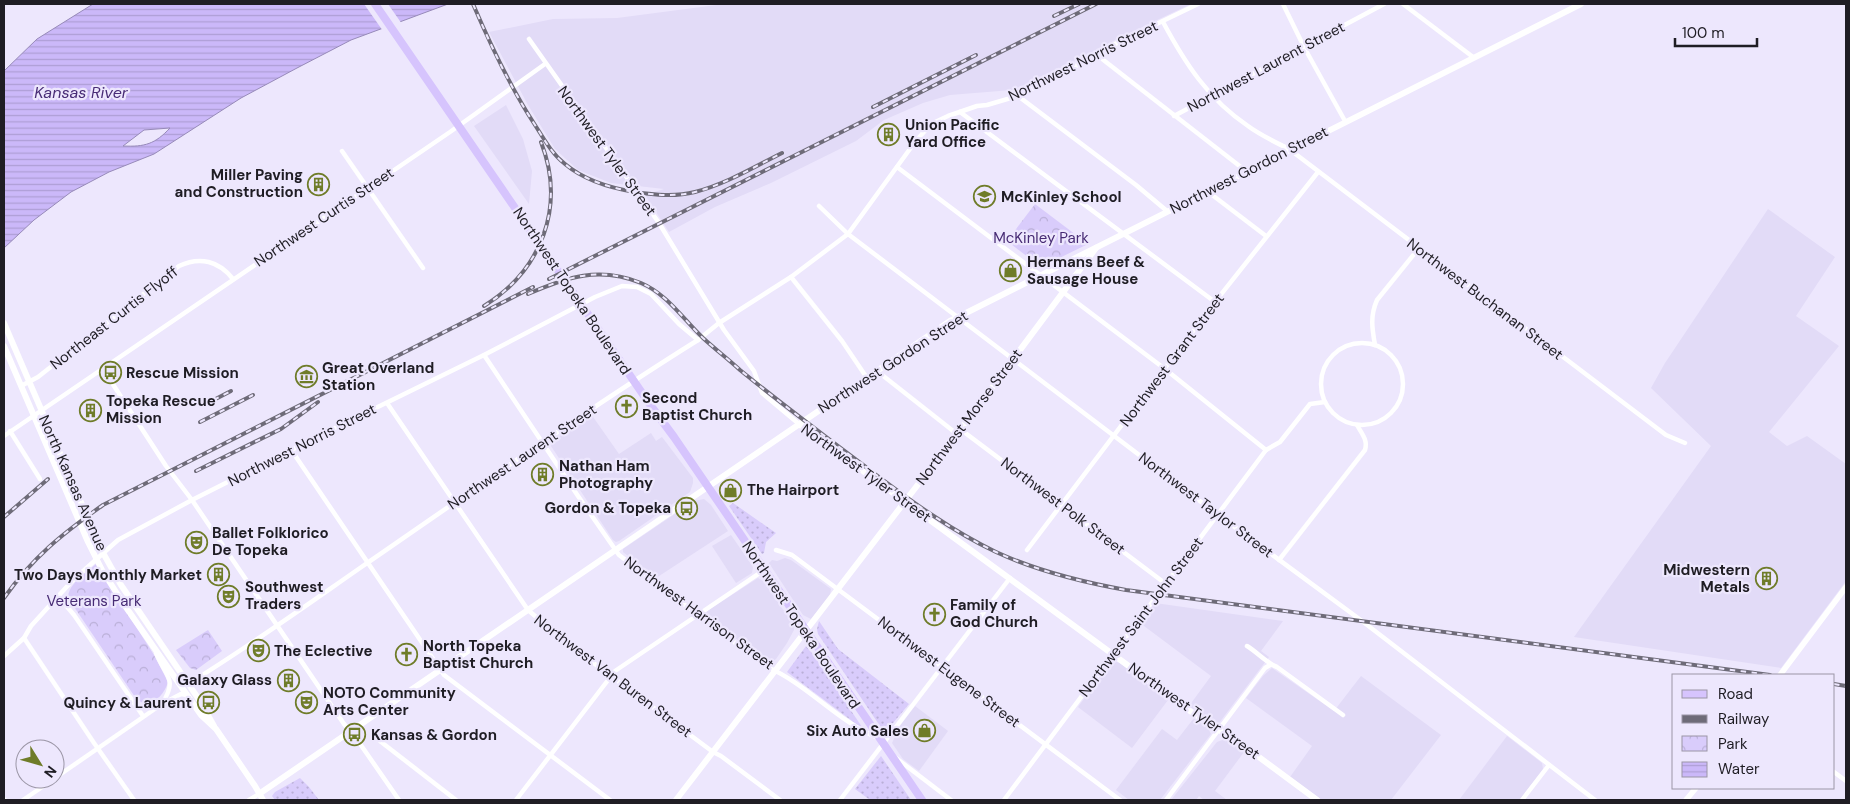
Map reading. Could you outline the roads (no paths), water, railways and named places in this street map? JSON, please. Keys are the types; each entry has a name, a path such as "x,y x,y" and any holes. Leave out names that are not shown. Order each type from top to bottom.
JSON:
{"main road":[{"name":"Northwest Topeka Boulevard","path":"375,4 651,406 674,436 922,800"},
{"name":"Northwest Gordon Street","path":"259,794 707,486 957,317 1581,4"},
{"name":"Northwest Morse Street","path":"676,800 959,431 1096,247"},
{"name":"North Kansas Avenue","path":"4,323 102,552 122,586 211,718 216,729"},
{"name":"North Kansas Avenue","path":"4,346 76,515 102,570 150,643 201,715 216,729"},
{"name":"Northwest Tyler Street","path":"799,424 1219,731 1244,746 1317,800"},
{"path":"216,729 263,800"}],"street":[{"name":"Northwest Norris Street","path":"897,167 931,124 960,112 1018,96 1113,45 1198,4"},
{"path":"1283,4 1304,47 1345,121"},
{"name":"Northwest Laurent Street","path":"1174,116 1384,4"},
{"path":"1403,4 1473,57"},
{"name":"Northwest Buchanan Street","path":"1163,22 1182,58 1210,96 1248,126 1289,149 1658,430 1685,444"},
{"name":"Northwest Tyler Street","path":"528,39 659,223 719,323 751,366 762,393 799,424"},
{"path":"1097,55 1246,171"},
{"name":"Northwest Curtis Street","path":"4,436 512,89 545,64"},
{"path":"1018,96 1136,185 1167,211"},
{"path":"960,112 1215,302"},
{"path":"342,151 423,268"},
{"path":"897,167 1165,369 1266,450"},
{"name":"Northwest Laurent Street","path":"188,684 205,675 543,442 790,277 848,234 897,167"},
{"name":"Northwest Grant Street","path":"1027,550 1215,302 1318,172"},
{"path":"1207,191 1266,236"},
{"name":"Northwest Taylor Street","path":"819,206 848,234 1217,514 1362,621 1595,800"},
{"path":"1375,345 1372,322 1373,309 1377,300 1419,248"},
{"name":"Northeast Curtis Flyoff","path":"21,386 45,371 179,266 197,261 210,262 224,269 233,279"},
{"path":"790,277 842,341 867,378"},
{"name":"Northwest Norris Street","path":"4,656 24,638 31,626 89,564 118,540 192,500 484,355 596,297 622,286 637,287 651,294 679,324 698,340"},
{"path":"1367,343 1375,345 1388,352 1398,363 1403,376 1402,397 1396,409 1385,419 1372,424 1357,425 1340,419 1334,414 1325,402 1321,390 1321,378 1325,367 1332,357 1344,347 1351,344 1367,343"},
{"name":"Northwest Harrison Street","path":"484,355 619,555 767,667 782,674 862,731 881,741"},
{"path":"103,369 166,466 192,500 277,626 399,800"},
{"name":"Northwest Polk Street","path":"877,371 1166,584"},
{"name":"Northwest Saint John Street","path":"1004,800 1266,450 1280,442 1310,404 1325,402"},
{"name":"Northwest Van Buren Street","path":"387,403 528,610 568,644 780,800"},
{"path":"1279,560 1365,450 1366,440 1357,425"},
{"path":"10,431 40,480"},
{"path":"292,451 444,675 610,800"},
{"name":"Northwest Eugene Street","path":"776,550 792,554 1120,800"},
{"path":"516,800 611,676 620,667 764,570"},
{"path":"840,800 881,741 1010,578"},
{"path":"1781,674 1846,587"},
{"path":"58,596 74,615 143,716"},
{"path":"24,638 134,800"},
{"path":"150,643 171,682 170,690 162,704"},
{"path":"1247,646 1261,655 1270,665 1276,667 1344,715"},
{"path":"1166,800 1265,668 1270,665"},
{"path":"65,772 143,716 180,694 187,694"},
{"path":"376,738 456,800"},
{"path":"889,753 951,800"},
{"path":"1522,800 1549,765"},
{"path":"1835,773 1846,781"},
{"path":"23,800 39,789"},
{"path":"1686,800 1695,789"},
{"path":"249,800 259,794"}],"water":[{"name":"Kansas River","path":"93,4 448,4 351,40 241,98 154,154 109,172 71,192 34,220 4,248 4,71 37,39","holes":["170,128 159,138 144,145 123,146 144,130"]}],"railway":[{"path":"473,4 494,51 526,111 552,151 560,160 580,175 607,186 635,192 680,195 706,189 729,180 782,153"},
{"path":"1054,16 1079,4"},
{"path":"549,279 1096,4"},
{"path":"873,107 976,55"},
{"path":"484,306 504,291 521,274 534,255 544,234 549,213 551,190 548,166 541,142"},
{"path":"528,294 556,283 583,276 611,275 641,283 667,300 703,338 740,370 807,423 904,495 949,526 980,544 1012,559 1044,570 1126,590 1762,674"},
{"path":"4,598 37,558 74,526 103,505 533,287"},
{"path":"204,405 231,391"},
{"path":"200,422 253,395"},
{"path":"196,471 281,429 318,402"},
{"path":"4,517 48,479"},
{"path":"1835,684 1846,686"}],"place":[{"name":"Union Pacific Yard Office","path":"889,134"},
{"name":"Miller Paving and Construction","path":"319,184"},
{"name":"McKinley School","path":"985,197"},
{"name":"Hermans Beef & Sausage House","path":"1011,271"},
{"name":"Rescue Mission","path":"110,373"},
{"name":"Great Overland Station","path":"306,377"},
{"name":"Second Baptist Church","path":"626,407"},
{"name":"Topeka Rescue Mission","path":"90,410"},
{"name":"Nathan Ham Photography","path":"543,475"},
{"name":"The Hairport","path":"731,490"},
{"name":"Gordon & Topeka","path":"687,508"},
{"name":"Ballet Folklorico De Topeka","path":"196,542"},
{"name":"Two Days Monthly Market","path":"218,575"},
{"name":"Midwestern Metals","path":"1766,579"},
{"name":"Southwest Traders","path":"229,596"},
{"name":"Family of God Church","path":"934,614"},
{"name":"The Eclective","path":"258,651"},
{"name":"North Topeka Baptist Church","path":"407,655"},
{"name":"Galaxy Glass","path":"288,680"},
{"name":"NOTO Community Arts Center","path":"307,702"},
{"name":"Quincy & Laurent","path":"208,703"},
{"name":"Six Auto Sales","path":"925,731"},
{"name":"Kansas & Gordon","path":"355,735"}],"park label":[{"name":"McKinley Park","path":"1041,238"},
{"name":"Veterans Park","path":"94,601"}]}
